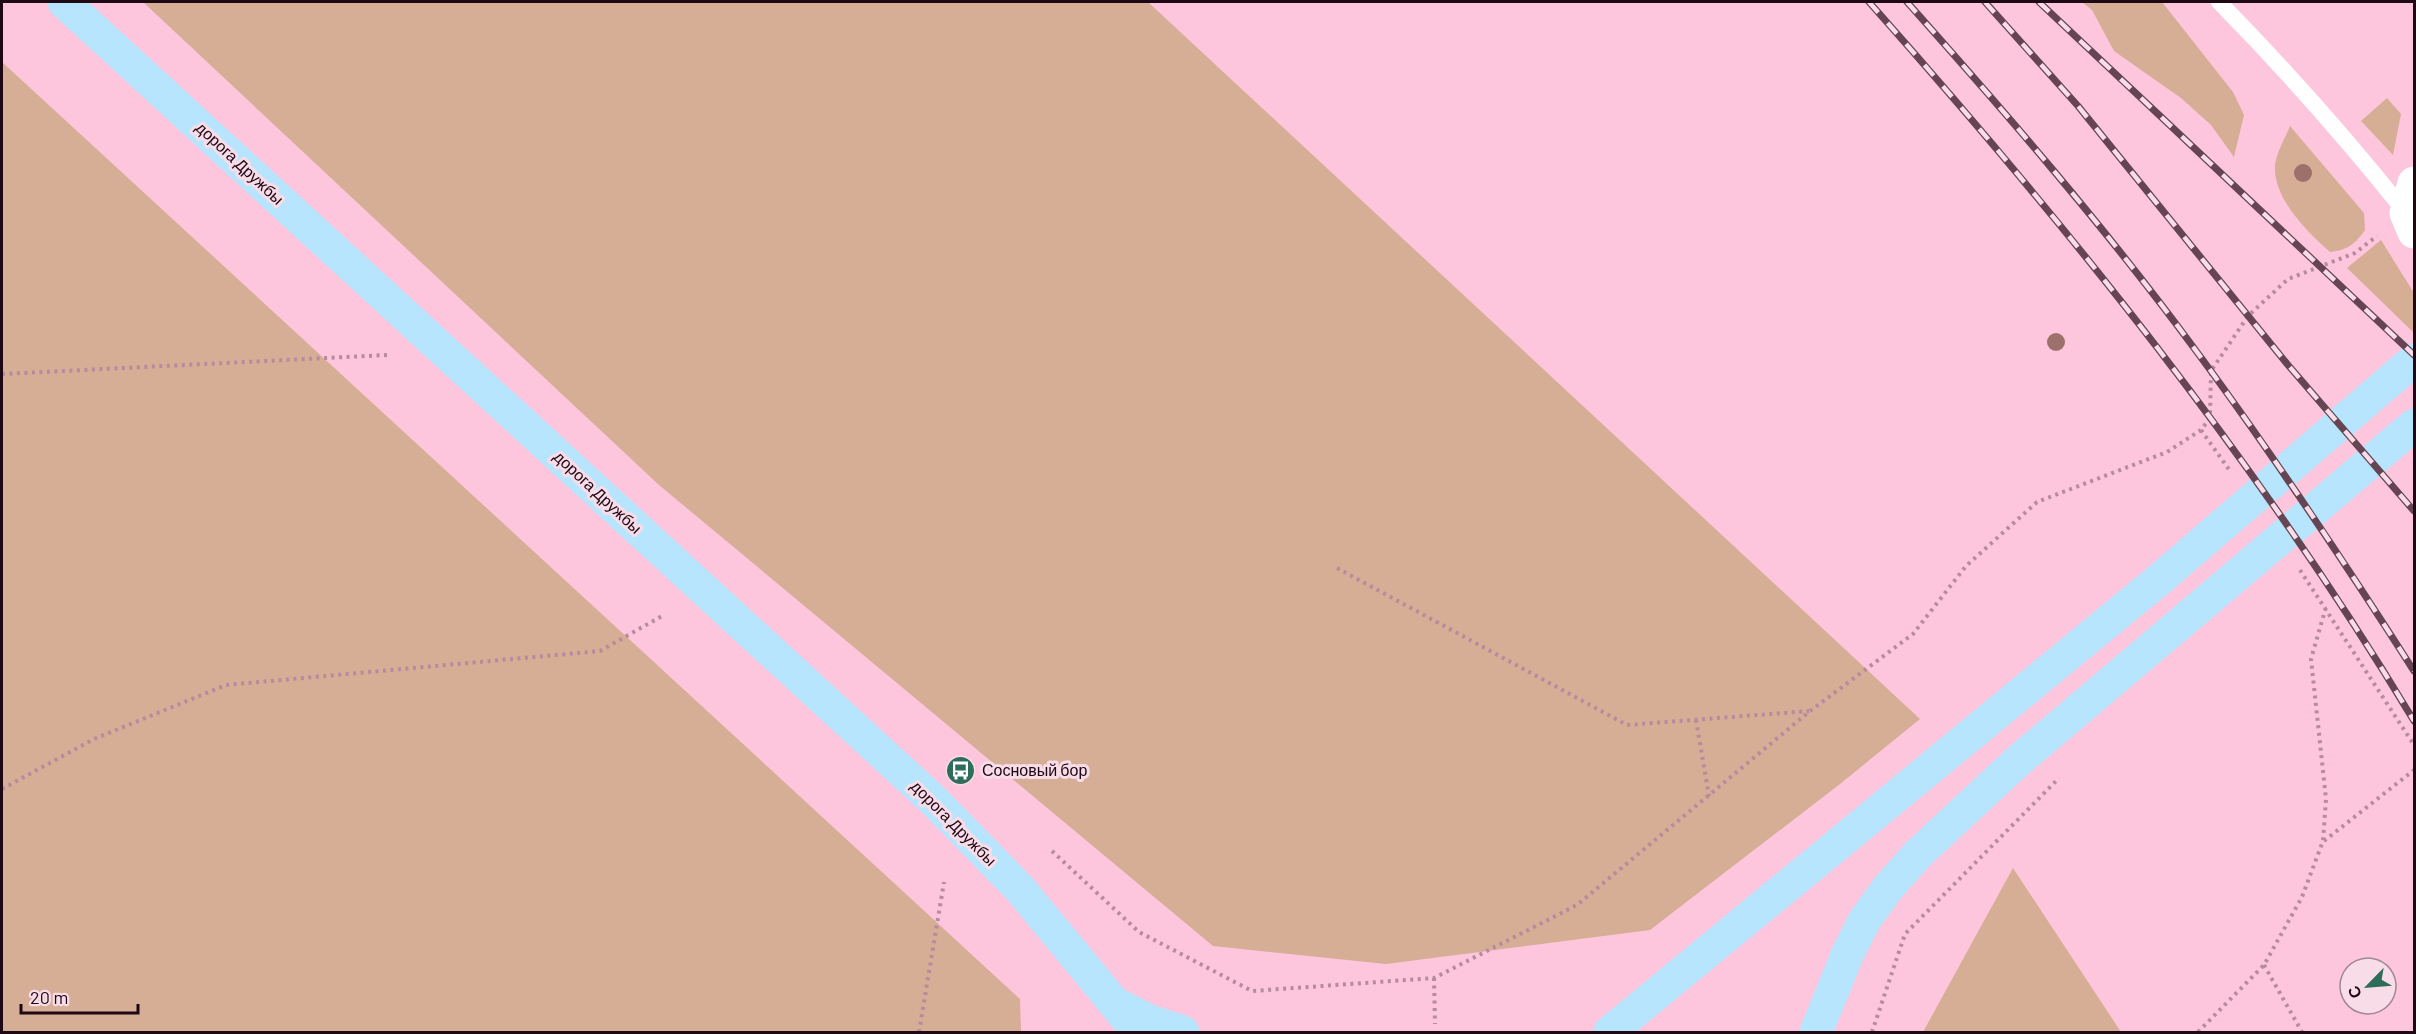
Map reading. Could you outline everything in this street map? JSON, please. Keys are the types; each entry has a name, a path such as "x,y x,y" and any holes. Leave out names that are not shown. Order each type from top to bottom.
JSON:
{"main road":[{"name":"дорога Дружбы","path":"64,2 933,800 1020,889 1138,1032"},
{"path":"1610,1032 2160,578 2415,360"},
{"path":"1816,1032 1848,953 1864,921 1887,889 1918,854 2018,761 2415,425"},
{"path":"1113,1002 1123,1032"},
{"path":"1113,1002 1149,1021 1183,1032"}],"lane":[{"path":"2219,2 2412,209"}],"path":[{"path":"1052,851 1139,932 1252,991 1434,978 1577,905 1810,711 1913,634 1966,566 2037,502 2167,452 2201,430 2210,418 2211,371 2248,316 2288,279 2355,253 2412,209"},
{"path":"2,374 387,355"},
{"path":"2201,430 2234,476"},
{"path":"2293,560 2415,745"},
{"path":"1337,568 1627,725 1810,711"},
{"path":"2198,1032 2264,965 2302,897 2323,841 2326,799 2311,659 2326,607"},
{"path":"2,789 94,739 226,685 600,651 662,616"},
{"path":"1695,720 1708,796"},
{"path":"2323,841 2415,770"},
{"path":"1872,1032 1905,934 2027,809"},
{"path":"919,1032 944,882"},
{"path":"2264,965 2302,1032"},
{"path":"1434,978 1435,1024"}],"shaded area":[{"path":"143,2 1148,2 1920,719 1840,784 1650,930 1386,964 1213,946 659,485"},
{"path":"2082,2 2162,2 2233,92 2244,115 2234,157 2211,125 2181,98 2114,51 2092,10"},
{"path":"2,62 1020,999 1021,1032 2,1032"},
{"path":"2387,98 2401,114 2393,155 2361,121"},
{"path":"2290,126 2364,213 2365,230 2354,243 2342,250 2330,252 2312,236 2287,205 2281,193 2275,165"},
{"path":"2381,240 2414,293 2414,333 2347,268"},
{"path":"2013,868 2121,1032 1923,1032"}],"railway":[{"path":"1869,2 2017,173 2158,349 2292,531 2414,721"},
{"path":"1907,2 2053,170 2158,300 2278,465 2414,671"},
{"path":"1985,2 2078,106 2288,365 2414,511"},
{"path":"2039,2 2414,355"}],"place":[{"name":"Сосновый бор","path":"961,770"}]}
